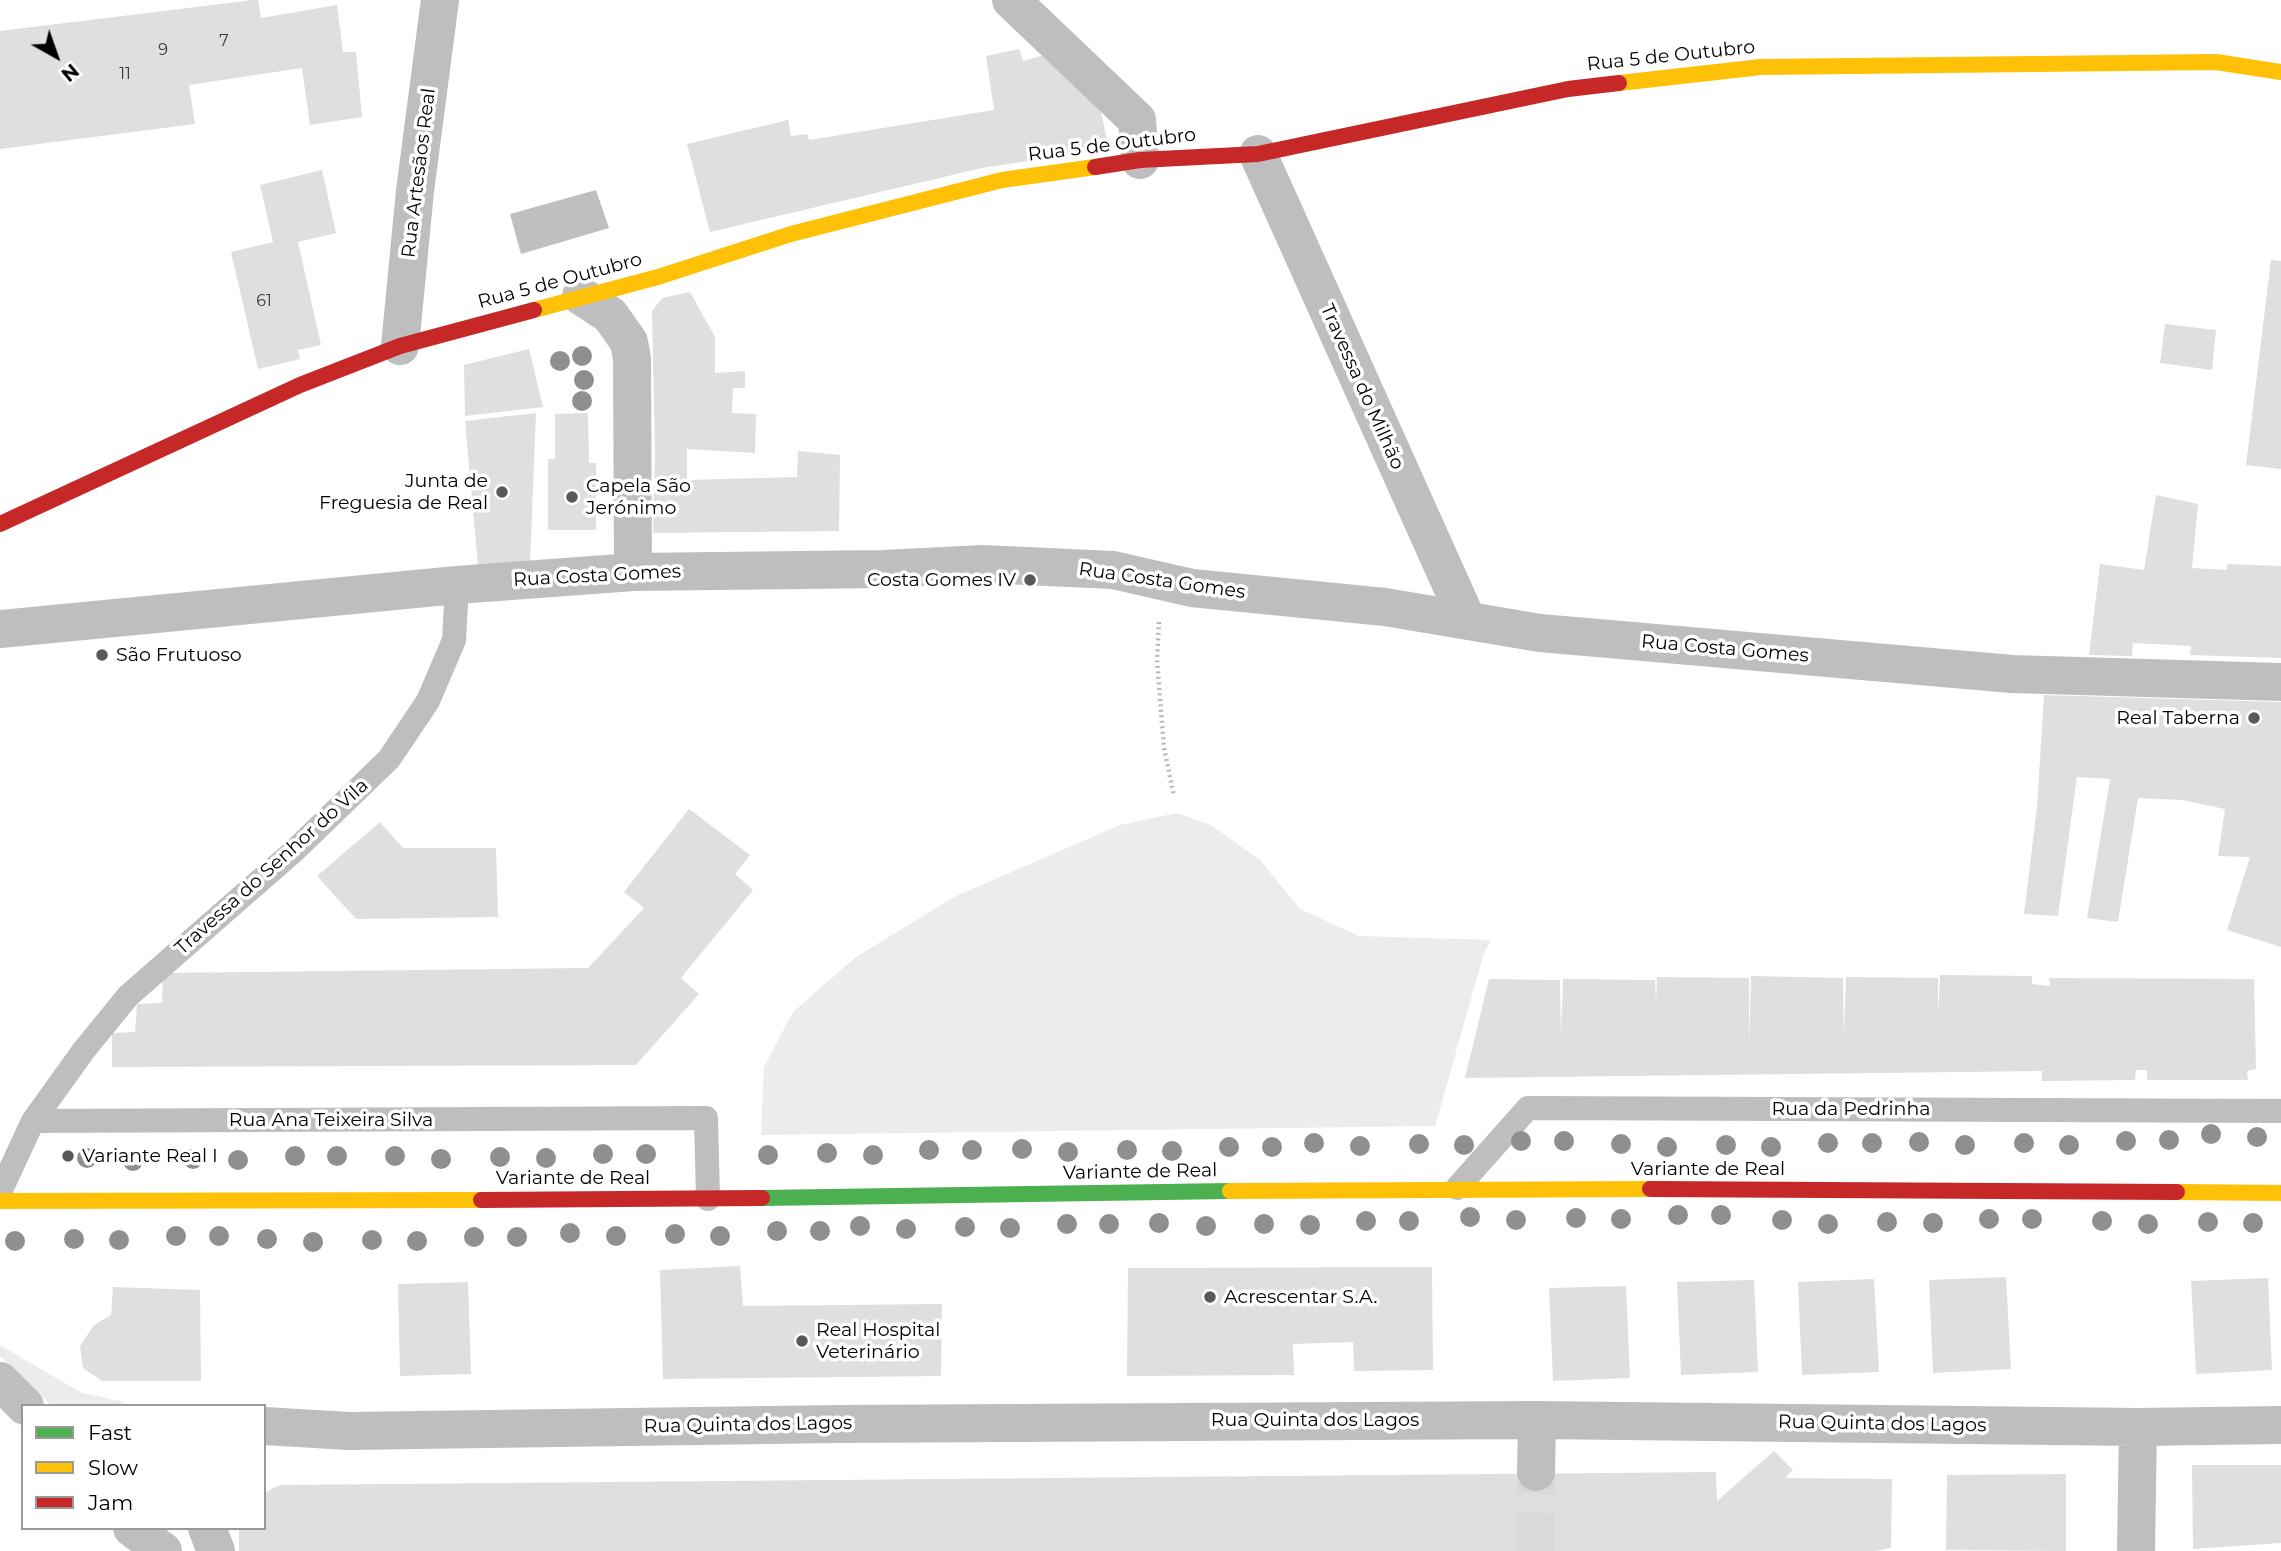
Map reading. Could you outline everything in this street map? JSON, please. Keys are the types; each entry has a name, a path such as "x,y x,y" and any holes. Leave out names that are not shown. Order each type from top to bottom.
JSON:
{"street":[{"name":"Rua Artesãos Real","path":"400,346 415,191 440,0"},
{"path":"1011,0 1136,120 1140,160"},
{"name":"Rua 5 de Outubro","path":"0,524 300,385 400,346 658,276 791,234 1002,180 1140,160 1258,154 1568,89 1761,66 2216,62 2281,72"},
{"name":"Travessa do Milhão","path":"1258,154 1467,620"},
{"path":"581,296 610,315 629,342 632,359 633,572"},
{"name":"Rua Costa Gomes","path":"0,629 457,585 633,572 883,569 983,564 1113,570 1192,588 1385,607 1540,634 2012,674 2281,682"},
{"name":"Variante de Real","path":"0,1201 708,1199 1457,1188 2281,1193"},
{"path":"0,1381 23,1404"},
{"path":"1536,1472 1537,1420"},
{"name":"Rua Quinta dos Lagos","path":"349,1431 866,1423 1537,1420 2137,1427 2281,1425"},
{"path":"266,1426 349,1431"},
{"path":"2136,1551 2137,1427"},
{"path":"266,1446 349,1431"},
{"path":"135,1530 163,1551"},
{"path":"208,1530 216,1551"}],"lane":[{"name":"Travessa do Senhor do Vila","path":"33,1121 84,1049 128,996 295,850 389,759 428,701 454,640 457,585"},
{"name":"Rua da Pedrinha","path":"1457,1188 1528,1108 2281,1111"},
{"name":"Rua Ana Teixeira Silva","path":"33,1121 706,1118 708,1199"},
{"path":"0,1192 33,1121"}],"path":[{"path":"1160,612 1157,660 1164,748 1174,796"}],"shaded area":[{"path":"596,190 609,228 521,254 510,214"},
{"path":"1177,813 1211,825 1260,860 1300,909 1359,936 1491,940 1484,953 1435,1126 761,1135 764,1067 793,1012 856,957 954,897 1120,825"},
{"path":"0,1345 82,1393 125,1402 50,1404 0,1356"}],"building":[{"path":"258,0 261,18 337,5 343,52 356,52 362,117 310,125 302,68 189,85 195,124 0,149 0,31"},
{"path":"1019,49 1023,61 1048,54 1099,103 1109,149 982,168 710,232 687,144 788,120 791,136 807,134 809,140 994,110 986,56"},
{"path":"322,170 336,233 298,242 321,345 298,350 300,359 258,369 231,252 273,242 260,185"},
{"path":"2271,260 2281,261 2281,469 2246,465"},
{"path":"690,292 715,337 715,373 745,371 745,388 733,388 732,413 756,414 755,453 687,449 687,480 797,477 798,451 840,455 839,531 653,533 655,451 652,311 662,298"},
{"path":"2165,324 2216,330 2212,370 2160,363"},
{"path":"529,349 543,407 465,416 464,365"},
{"name":"Junta de Freguesia de Real","path":"536,413 530,563 478,566 465,421"},
{"name":"Capela São Jerónimo","path":"588,413 589,463 596,463 596,530 548,530 548,459 555,459 555,414"},
{"path":"2156,495 2198,504 2192,568 2227,570 2227,564 2281,566 2281,658 2190,655 2191,646 2133,643 2132,656 2089,655 2100,564 2144,570"},
{"path":"2044,695 2281,702 2281,947 2227,930 2250,857 2218,856 2225,809 2182,800 2138,798 2118,922 2087,918 2110,779 2077,777 2058,916 2024,914 2037,807"},
{"path":"689,809 750,855 735,874 753,890 681,978 699,994 636,1065 112,1067 112,1033 135,1032 137,1004 162,1003 163,973 588,968 644,908 624,892"},
{"path":"380,822 403,848 496,848 498,917 356,919 317,876"},
{"path":"1940,975 2032,976 2032,984 2050,986 2049,978 2254,979 2256,1069 2247,1071 2248,1080 2147,1080 2147,1070 2136,1070 2135,1080 2042,1081 2042,1071 1465,1078 1489,979 1560,980 1561,1036 1563,979 1655,980 1656,1002 1657,977 1749,978 1749,1046 1751,976 1843,978 1844,1036 1846,977 1938,978 1938,1017"},
{"name":"Real Hospital Veterinário","path":"740,1266 743,1306 942,1304 941,1376 663,1379 660,1270"},
{"path":"1432,1267 1433,1370 1354,1371 1353,1342 1293,1344 1294,1375 1127,1376 1128,1268"},
{"path":"2006,1277 2011,1369 1933,1373 1929,1280"},
{"path":"2268,1278 2272,1370 2196,1374 2191,1281"},
{"path":"1874,1279 1879,1372 1802,1375 1798,1282"},
{"path":"1754,1280 1758,1372 1681,1375 1677,1282"},
{"path":"468,1282 471,1374 400,1376 398,1284"},
{"path":"1626,1286 1630,1378 1553,1381 1549,1288"},
{"path":"113,1287 200,1290 201,1381 102,1381 83,1368 80,1346 94,1325 111,1315"},
{"path":"1774,1451 1793,1470 1785,1478 1892,1479 1891,1548 1875,1551 239,1551 239,1530 266,1530 266,1492 280,1485 1716,1472 1717,1501"},
{"path":"2192,1465 2281,1465 2281,1543 2193,1549"},
{"path":"2066,1474 2066,1551 1946,1550 1947,1475"}],"tunnel":[{"path":"1535,1551 1536,1472"}],"traffic: fast":[{"path":"762,1198 1230,1191"}],"traffic: slow":[{"path":"1619,83 1761,67 2216,62 2281,72"},
{"path":"534,310 658,277 791,234 1002,180 1095,167"},
{"path":"1230,1191 1650,1189"},
{"path":"2177,1192 2281,1193"},
{"path":"0,1201 481,1200"}],"traffic: jam":[{"path":"1095,167 1140,160 1258,154 1568,89 1619,83"},
{"path":"0,524 300,385 400,346 534,310"},
{"path":"1650,1189 2177,1192"},
{"path":"481,1200 762,1198"}],"place":[{"name":"Junta de Freguesia de Real","path":"502,492"},
{"name":"Capela São Jerónimo","path":"572,497"},
{"name":"Costa Gomes IV","path":"1030,580"},
{"name":"São Frutuoso","path":"102,655"},
{"name":"Real Taberna","path":"2254,718"},
{"name":"Variante Real I","path":"68,1156"},
{"name":"Acrescentar S.A.","path":"1210,1297"},
{"name":"Real Hospital Veterinário","path":"802,1341"}]}
